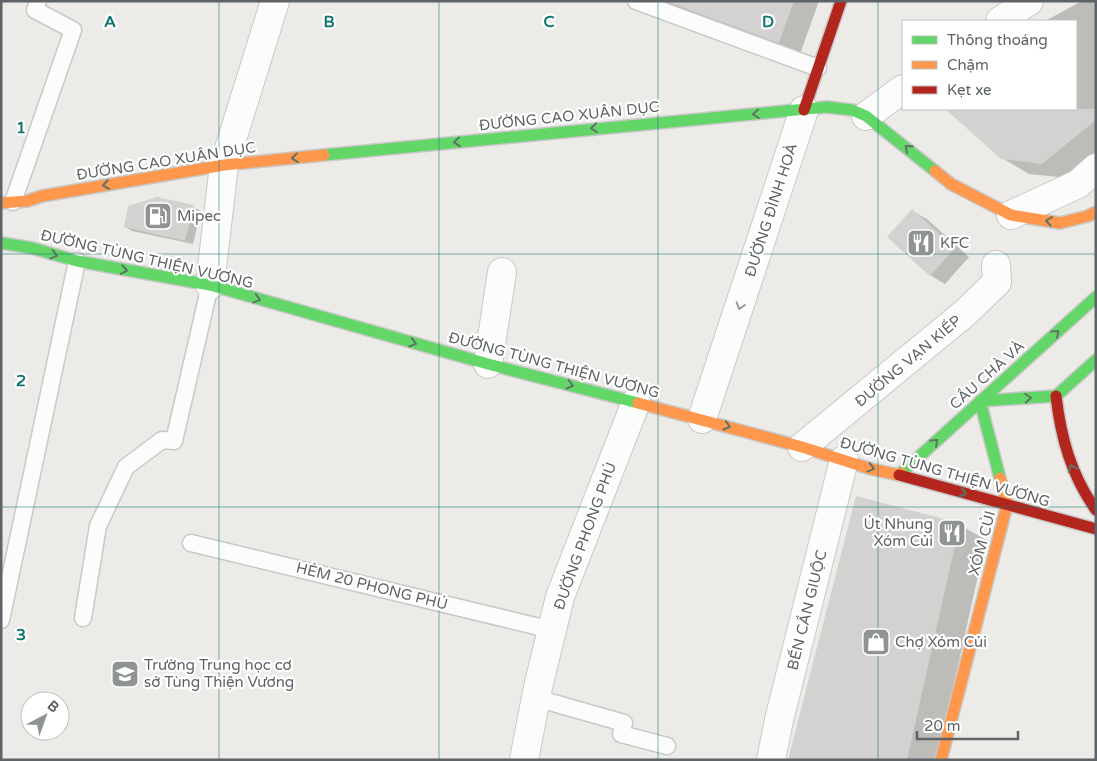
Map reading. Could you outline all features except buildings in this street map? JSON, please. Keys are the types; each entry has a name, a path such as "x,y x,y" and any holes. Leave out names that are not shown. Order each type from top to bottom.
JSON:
{"main road":[{"name":"ĐƯỜNG ĐÌNH HOÀ","path":"804,110 841,1"},
{"name":"ĐƯỜNG CAO XUÂN DỤC","path":"7,203 224,165 703,118 827,108 852,110 866,116 951,184 1011,215 1060,223 1096,212"},
{"name":"ĐƯỜNG TÙNG THIỆN VƯƠNG","path":"1,243 32,248 76,261 210,285 488,364 702,419 872,469 1096,529"},
{"name":"CẦU CHÀ VÀ","path":"899,475 1093,300"},
{"path":"980,401 1056,396 1096,360"},
{"path":"1056,396 1060,432 1070,465 1079,484 1096,510"},
{"name":"XÓM CỦI","path":"941,760 1007,505 980,401"}],"street":[{"path":"210,285 224,165 275,1"},
{"path":"1001,20 1029,1"},
{"path":"866,116 902,91"},
{"name":"ĐƯỜNG ĐÌNH HOÀ","path":"702,419 804,110"},
{"path":"1011,215 1078,184 1096,168"},
{"name":"ĐƯỜNG VẠN KIẾP","path":"802,447 965,313 996,282 996,265"},
{"path":"488,364 502,272"},
{"name":"ĐƯỜNG PHONG PHÚ","path":"524,760 536,698 560,597 636,402"},
{"name":"BẾN CẦN GIUỘC","path":"771,760 779,720 844,460"}],"lane":[{"path":"7,203 74,30 35,10 38,1"},
{"path":"636,1 818,68"},
{"path":"1,620 76,261"},
{"path":"82,618 98,526 126,467 162,440 174,441 210,285"},
{"name":"HẺM 20 PHONG PHÚ","path":"192,542 552,630"},
{"path":"536,698 624,723 621,734 667,746"}],"traffic: fast":[{"path":"324,155 827,107 852,110 866,116 935,171"},
{"path":"1,243 32,248 77,261 210,285 488,364 638,403"},
{"path":"901,473 1096,297"},
{"path":"1000,478 980,401 1056,396 1096,360"}],"traffic: slow":[{"path":"1,203 27,201 42,196 224,165 324,155"},
{"path":"935,171 951,184 1011,215 1060,223 1096,212"},
{"path":"638,403 802,447 871,469 899,475 901,473"},
{"path":"941,760 1007,505 1000,478"}],"traffic: jam":[{"path":"804,110 841,1"},
{"path":"1056,396 1068,456 1087,497 1096,510"},
{"path":"899,475 1096,529"}],"place":[{"name":"Mipec","path":"158,216"},
{"name":"KFC","path":"921,243"},
{"name":"Út Nhung Xóm Củi","path":"952,533"},
{"name":"Chợ Xóm Củi","path":"876,642"},
{"name":"Trường Trung học cơ sở Tùng Thiện Vương","path":"125,674"}]}
